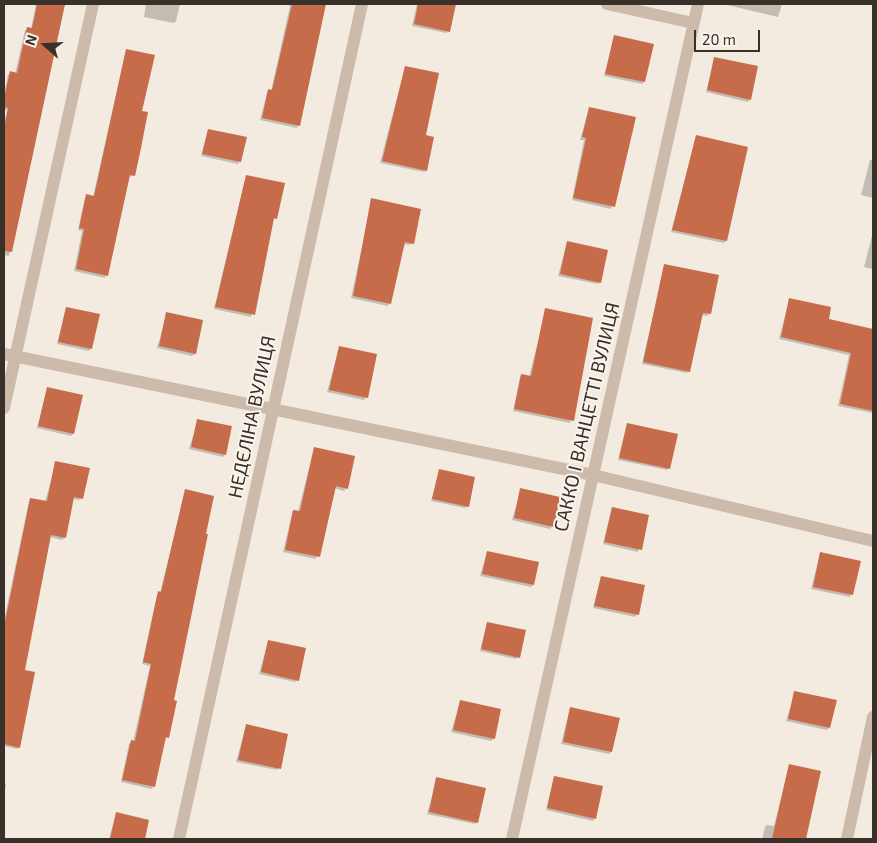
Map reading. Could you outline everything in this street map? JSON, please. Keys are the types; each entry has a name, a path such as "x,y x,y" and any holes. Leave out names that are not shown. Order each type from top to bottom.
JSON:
{"street":[{"path":"4,408 9,355 93,4"},
{"name":"НЕДЄЛІНА ВУЛИЦЯ","path":"179,839 362,4"},
{"path":"607,4 693,24"},
{"name":"САККО І ВАНЦЕТТІ ВУЛИЦЯ","path":"512,839 698,4"},
{"path":"9,355 593,475 873,541"},
{"path":"847,839 873,717"}],"building":[{"path":"37,4 65,4 12,252 4,251 4,129 8,108 4,107 4,99 10,71 17,73 27,27 32,28"},
{"path":"292,4 326,4 300,126 262,118 268,89 272,90"},
{"path":"418,4 456,4 450,32 414,24"},
{"path":"614,35 654,44 645,82 605,74"},
{"path":"126,49 155,55 142,111 148,112 141,148 135,176 130,175 108,276 76,269 84,229 79,228 86,194 94,196"},
{"path":"714,57 758,66 751,100 707,90"},
{"path":"405,66 439,73 426,135 434,137 427,171 382,161"},
{"path":"589,107 636,117 615,207 573,198 586,138 582,137"},
{"path":"208,129 247,137 241,162 202,154"},
{"path":"696,135 748,147 727,241 672,230"},
{"path":"246,175 285,183 277,219 274,218 255,315 215,307"},
{"path":"371,198 421,209 414,244 405,242 391,304 353,296"},
{"path":"567,241 608,250 601,283 560,274"},
{"path":"664,264 719,275 711,314 703,313 690,372 643,362"},
{"path":"789,298 831,307 829,319 873,329 873,411 840,404 851,353 781,337"},
{"path":"66,307 100,314 92,349 58,342"},
{"path":"545,308 593,318 574,421 514,409 521,374 531,376"},
{"path":"166,312 203,320 196,354 159,346"},
{"path":"339,346 377,354 368,398 329,390"},
{"path":"47,387 83,395 74,434 38,426"},
{"path":"197,419 232,426 226,455 191,447"},
{"path":"627,423 678,434 670,469 619,458"},
{"path":"314,447 355,456 348,489 336,486 320,557 285,550 293,510 300,511"},
{"path":"55,461 90,468 83,499 74,497 66,538 51,535 25,670 35,672 20,748 4,744 4,627 30,498 47,501"},
{"path":"439,469 475,477 469,507 432,499"},
{"path":"520,488 560,497 554,527 514,518"},
{"path":"185,489 214,496 174,700 177,701 169,738 166,737 155,787 122,780 131,740 135,741 151,664 143,662 158,591 161,592"},
{"path":"612,507 649,515 642,550 604,542"},
{"path":"487,551 539,562 534,585 482,574"},
{"path":"820,552 861,561 853,595 813,587"},
{"path":"601,576 645,585 639,615 594,606"},
{"path":"487,622 526,630 520,658 481,649"},
{"path":"268,640 306,648 299,681 261,672"},
{"path":"794,691 837,700 830,728 788,719"},
{"path":"460,700 501,709 495,739 453,730"},
{"path":"570,707 620,718 612,752 563,742"},
{"path":"246,724 288,734 281,769 238,760"},
{"path":"789,764 821,771 806,839 772,839"},
{"path":"554,776 603,786 596,819 547,808"},
{"path":"436,777 486,788 478,823 429,812"},
{"path":"116,812 149,820 145,839 110,839"}]}
